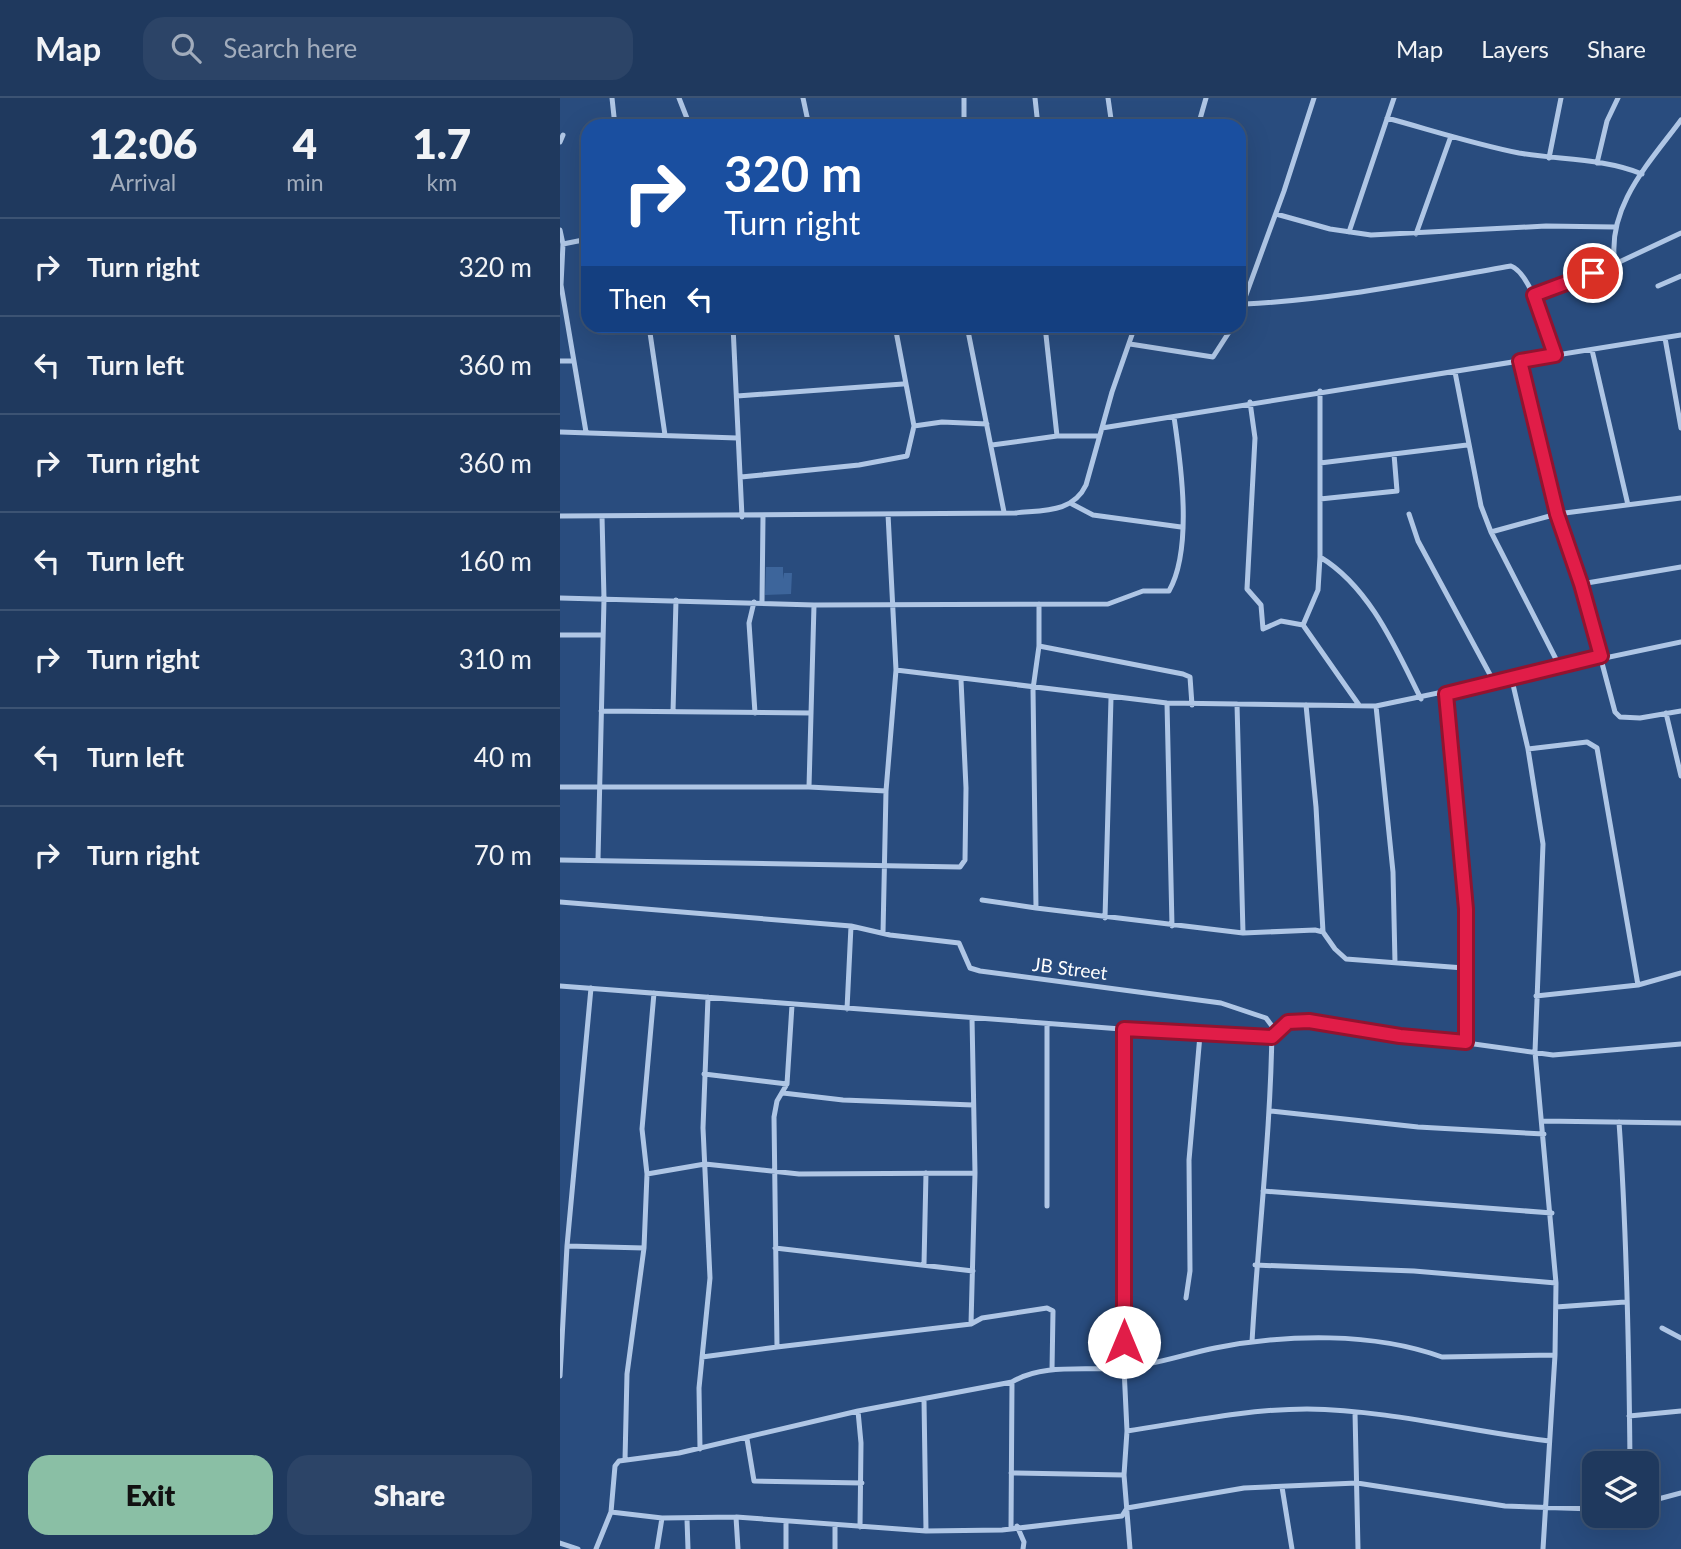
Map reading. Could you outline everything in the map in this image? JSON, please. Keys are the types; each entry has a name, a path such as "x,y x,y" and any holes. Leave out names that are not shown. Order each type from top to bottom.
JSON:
{"street":[{"path":"612,98 614,119"},
{"path":"679,98 687,119"},
{"path":"803,98 808,119"},
{"path":"964,98 964,119"},
{"path":"1035,98 1037,119"},
{"path":"1108,98 1111,119"},
{"path":"1200,119 1206,98"},
{"path":"1246,301 1314,98"},
{"path":"1349,232 1394,98"},
{"path":"1549,158 1561,98"},
{"path":"1597,163 1607,121 1618,98"},
{"path":"1387,118 1451,136 1549,158 1597,163 1642,174"},
{"path":"1615,264 1615,227 1625,200 1681,120"},
{"path":"560,142 563,135"},
{"path":"1416,234 1451,136"},
{"path":"1276,214 1349,232 1416,234 1546,226 1615,227"},
{"path":"560,230 563,244 561,285 586,432"},
{"path":"1534,295 1615,264 1681,233"},
{"path":"563,244 581,240"},
{"path":"1246,304 1397,286 1511,266 1517,268 1534,295 1555,355"},
{"path":"1658,286 1681,276"},
{"path":"650,333 664,435"},
{"path":"733,333 742,517"},
{"path":"741,477 902,459 911,450 914,426 903,384 897,333"},
{"path":"968,333 1004,512"},
{"path":"1046,333 1057,436"},
{"path":"560,516 763,517 1004,512 1057,508 1072,504 1086,485 1133,333"},
{"path":"1130,344 1213,357 1228,333"},
{"path":"1102,428 1174,418 1250,402 1681,335"},
{"path":"1665,338 1681,428"},
{"path":"1592,350 1628,505"},
{"path":"560,360 573,361"},
{"path":"1520,361 1557,514 1581,584 1612,703 1620,717 1640,718 1681,711"},
{"path":"1455,372 1467,445 1481,506 1491,532 1560,667"},
{"path":"737,396 903,384"},
{"path":"1303,625 1318,590 1320,391"},
{"path":"1250,402 1255,439 1247,589 1261,605 1263,629 1281,621 1303,625 1359,705"},
{"path":"560,598 814,605 1108,604 1143,591 1169,591 1180,554 1181,527 1181,467 1174,418"},
{"path":"914,426 942,422 987,424"},
{"path":"560,432 737,438"},
{"path":"992,444 1057,436 1099,436"},
{"path":"1320,463 1467,445"},
{"path":"1320,499 1397,491 1394,453"},
{"path":"1491,532 1557,514 1681,498"},
{"path":"1072,504 1093,515 1181,527"},
{"path":"883,933 886,790 896,670 888,514"},
{"path":"1409,514 1418,541 1494,682"},
{"path":"598,860 604,599 602,516"},
{"path":"762,602 763,517"},
{"path":"1320,557 1347,578 1381,622 1421,699"},
{"path":"1581,584 1681,567"},
{"path":"673,712 676,600"},
{"path":"754,602 749,623 755,713"},
{"path":"1036,908 1033,689 1039,646 1039,604"},
{"path":"810,787 814,605"},
{"path":"560,635 602,635"},
{"path":"896,670 1033,689 1192,705 1377,706 1446,694 1601,656 1681,642"},
{"path":"1039,646 1183,674 1190,677 1193,684 1192,705"},
{"path":"1511,676 1528,749 1544,844 1535,1052 1552,1213 1556,1307 1543,1549"},
{"path":"560,860 960,867 965,860 966,788 961,680"},
{"path":"1446,694 1466,909 1466,1042"},
{"path":"1105,918 1111,698"},
{"path":"1167,703 1172,926"},
{"path":"1237,704 1243,933"},
{"path":"1306,705 1318,831 1323,932 1346,959 1464,968"},
{"path":"1377,706 1393,873 1395,963"},
{"path":"601,711 811,713"},
{"path":"1666,713 1681,776"},
{"path":"1528,749 1587,742 1597,748 1639,985"},
{"path":"560,787 810,787 886,790"},
{"path":"982,900 1105,918 1243,933 1323,932"},
{"name":"JB Street","path":"560,902 851,926 959,943 970,968 1221,1003 1266,1018 1272,1026 1272,1037"},
{"path":"847,1009 851,926"},
{"path":"1536,996 1639,985 1681,973"},
{"path":"560,986 1200,1035 1272,1037 1288,1022 1309,1021 1400,1036 1535,1052 1574,1054 1681,1044"},
{"path":"560,1376 567,1245 591,988"},
{"path":"625,1460 627,1374 644,1248 647,1174 642,1129 654,993"},
{"path":"701,1449 702,1357 710,1278 705,1164 708,997"},
{"path":"777,1347 774,1117 787,1084 792,1005"},
{"path":"971,1324 975,1173 972,1018"},
{"path":"1046,1206 1047,1024"},
{"path":"1124,1029 1124,1368 1127,1431 1124,1475 1129,1549"},
{"path":"1186,1298 1190,1271 1189,1160 1200,1035"},
{"path":"1252,1342 1255,1265 1271,1111 1272,1037"},
{"path":"705,1074 787,1084"},
{"path":"783,1093 843,1100 973,1105"},
{"path":"1271,1111 1418,1127 1544,1134"},
{"path":"1542,1121 1681,1123"},
{"path":"1619,1122 1627,1225 1625,1302 1630,1451"},
{"path":"647,1174 705,1164 813,1174 975,1173"},
{"path":"924,1264 926,1173"},
{"path":"1263,1191 1552,1213"},
{"path":"567,1245 644,1248"},
{"path":"775,1248 973,1271"},
{"path":"1255,1265 1414,1271 1556,1283"},
{"path":"1556,1307 1625,1302"},
{"path":"702,1357 971,1324 982,1318 1047,1308 1053,1311 1052,1370"},
{"path":"1662,1328 1681,1338"},
{"path":"596,1549 611,1512 615,1466 625,1460 654,1458 701,1449 858,1411 1012,1382 1023,1375 1052,1370 1124,1368 1252,1342 1315,1338 1365,1341 1425,1351 1442,1357 1555,1355"},
{"path":"1012,1382 1011,1473 1014,1528 1024,1542 1023,1549"},
{"path":"924,1400 926,1531"},
{"path":"1127,1431 1268,1410 1355,1412 1549,1441"},
{"path":"858,1411 862,1483 860,1527"},
{"path":"1629,1416 1681,1411"},
{"path":"1355,1412 1358,1549"},
{"path":"747,1439 754,1481 862,1483"},
{"path":"1011,1473 1124,1475"},
{"path":"1126,1508 1219,1491 1357,1483 1427,1496 1545,1510 1582,1509"},
{"path":"1282,1487 1292,1549"},
{"path":"1659,1499 1681,1493"},
{"path":"611,1512 662,1518 736,1517 786,1523 926,1531 1014,1528 1122,1516 1126,1508"},
{"path":"736,1517 738,1549"},
{"path":"657,1549 662,1518"},
{"path":"687,1519 688,1549"},
{"path":"786,1523 786,1549"},
{"path":"835,1526 835,1549"},
{"path":"560,1543 578,1549"}],"shaded area":[{"path":"766,567 783,567 783,579 784,573 792,573 791,594 765,595"}],"route":[{"path":"1124,1342 1124,1029 1272,1037 1288,1022 1309,1021 1429,1040 1466,1042 1466,909 1461,832 1446,694 1601,656 1581,584 1557,514 1520,361 1555,355 1534,295 1593,273"}]}
